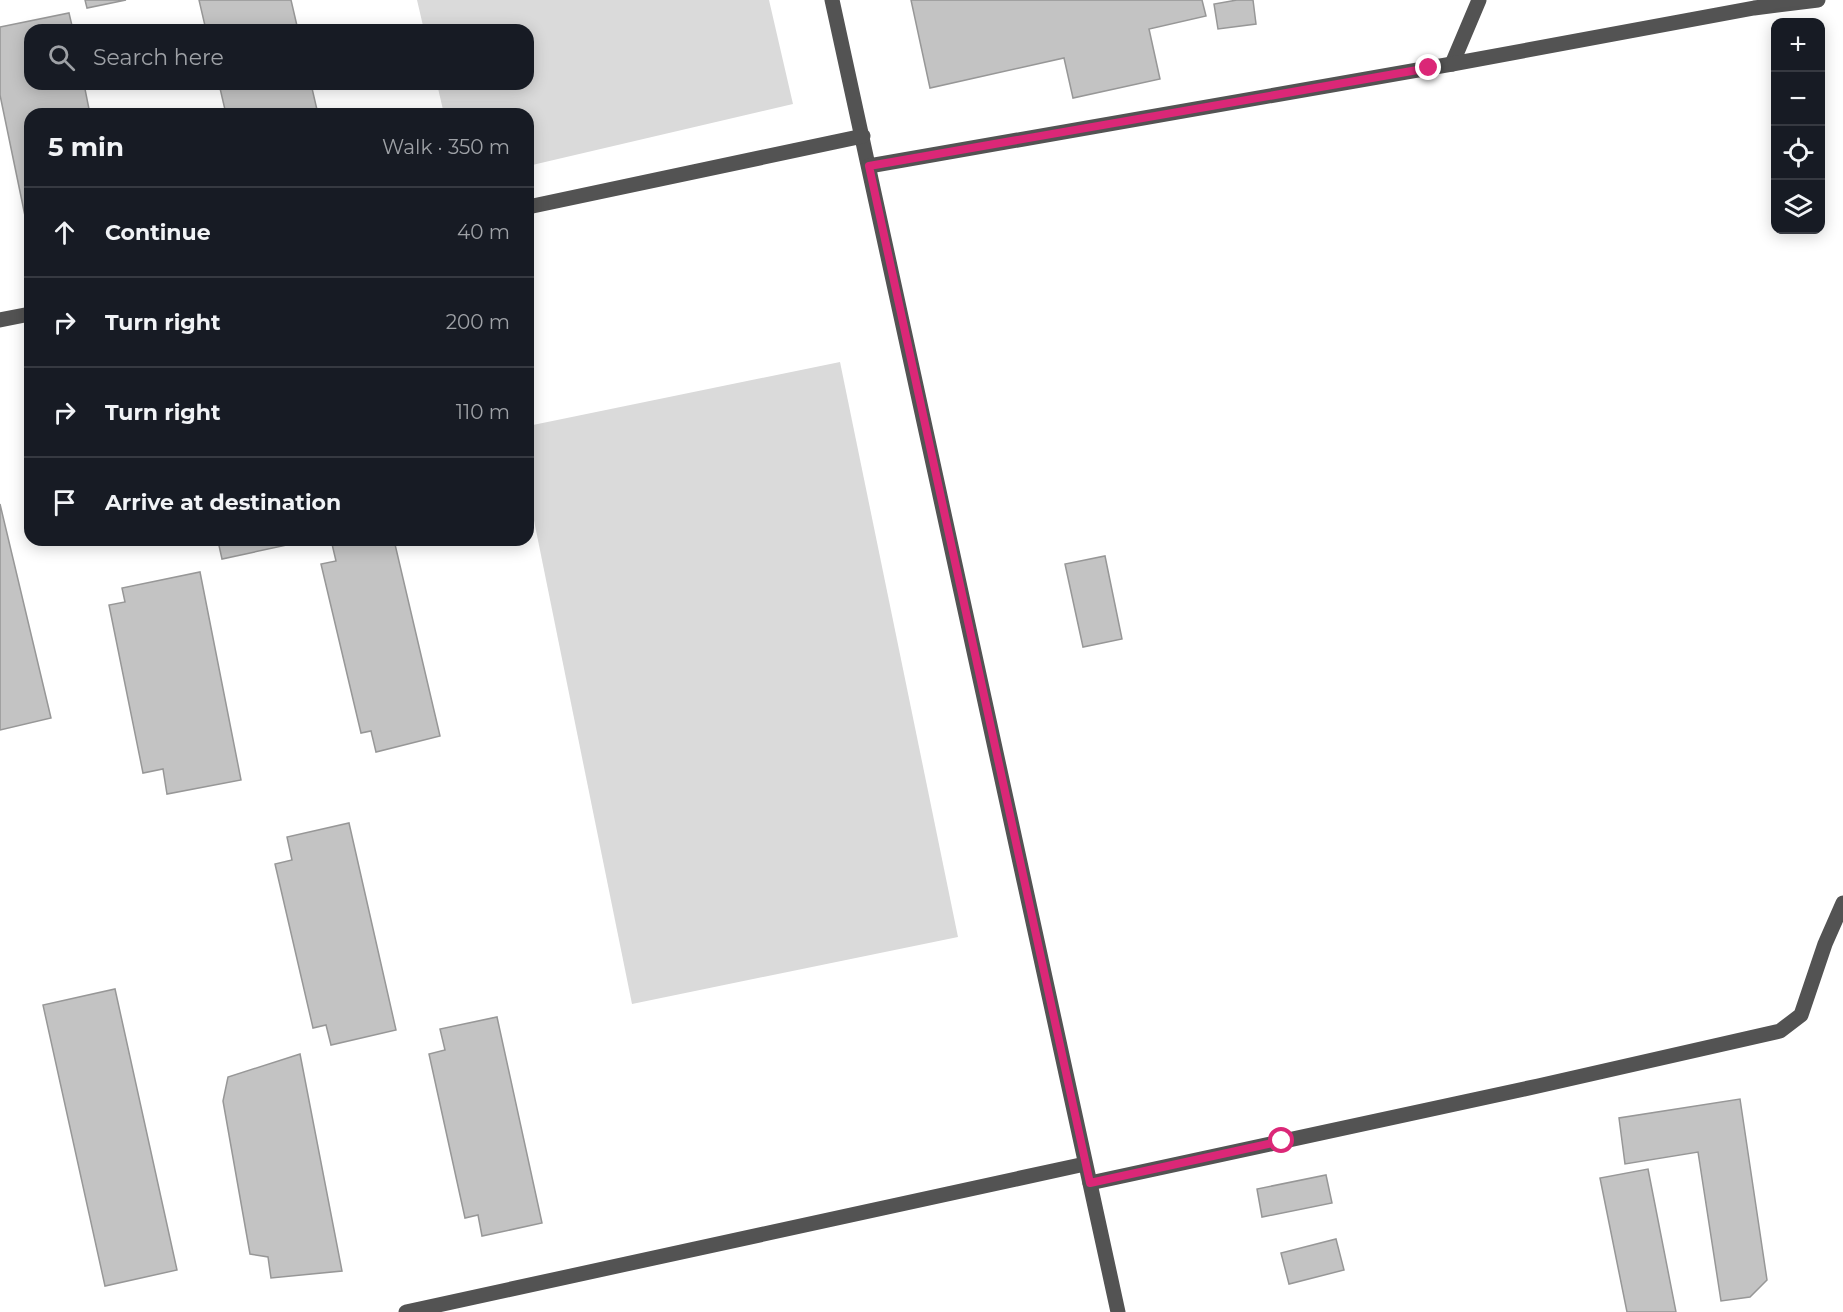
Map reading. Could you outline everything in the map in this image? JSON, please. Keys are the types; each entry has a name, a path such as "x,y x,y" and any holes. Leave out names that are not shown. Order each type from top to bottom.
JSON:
{"street":[{"path":"832,0 1118,1312"},
{"path":"1452,64 1479,0"},
{"path":"869,166 1452,64 1754,8 1818,0"},
{"path":"534,206 863,136"},
{"path":"0,321 24,315"},
{"path":"1090,1183 1527,1089 1780,1031 1801,1015 1825,944 1843,903"},
{"path":"406,1312 1086,1164"}],"shaded area":[{"path":"417,0 769,0 793,104 534,165 534,108 443,108 438,90 534,90 534,24 423,24"},
{"path":"840,362 958,937 632,1004 534,521 534,425"}],"building":[{"path":"85,0 126,0 87,8"},
{"path":"199,0 291,0 297,24 205,24"},
{"path":"911,0 1202,0 1206,16 1149,29 1160,79 1073,98 1064,58 930,88"},
{"path":"1253,0 1256,24 1218,29 1214,4"},
{"path":"69,13 72,24 24,24 24,90 85,90 89,108 24,108 24,211 0,95 0,27"},
{"path":"220,90 312,90 317,108 225,108"},
{"path":"0,504 51,718 0,730"},
{"path":"219,546 282,546 222,559"},
{"path":"332,546 395,546 440,736 376,752 371,731 361,733 321,564 336,561"},
{"path":"1105,556 1122,639 1083,647 1065,564"},
{"path":"200,572 241,780 167,794 163,769 143,773 109,605 125,602 122,588"},
{"path":"349,823 396,1030 331,1045 326,1025 313,1028 275,864 292,860 287,837"},
{"path":"115,989 177,1270 105,1286 43,1005"},
{"path":"497,1017 542,1223 482,1236 478,1215 465,1218 429,1054 445,1050 440,1029"},
{"path":"300,1054 342,1271 271,1278 268,1257 250,1254 223,1101 228,1077"},
{"path":"1740,1099 1767,1280 1750,1297 1721,1301 1698,1152 1625,1164 1619,1118"},
{"path":"1648,1169 1676,1312 1627,1312 1600,1178"},
{"path":"1326,1175 1332,1203 1262,1217 1257,1189"},
{"path":"1336,1239 1344,1270 1289,1284 1281,1253"}],"route":[{"path":"1282,1141 1090,1183 869,166 1429,68"}]}
